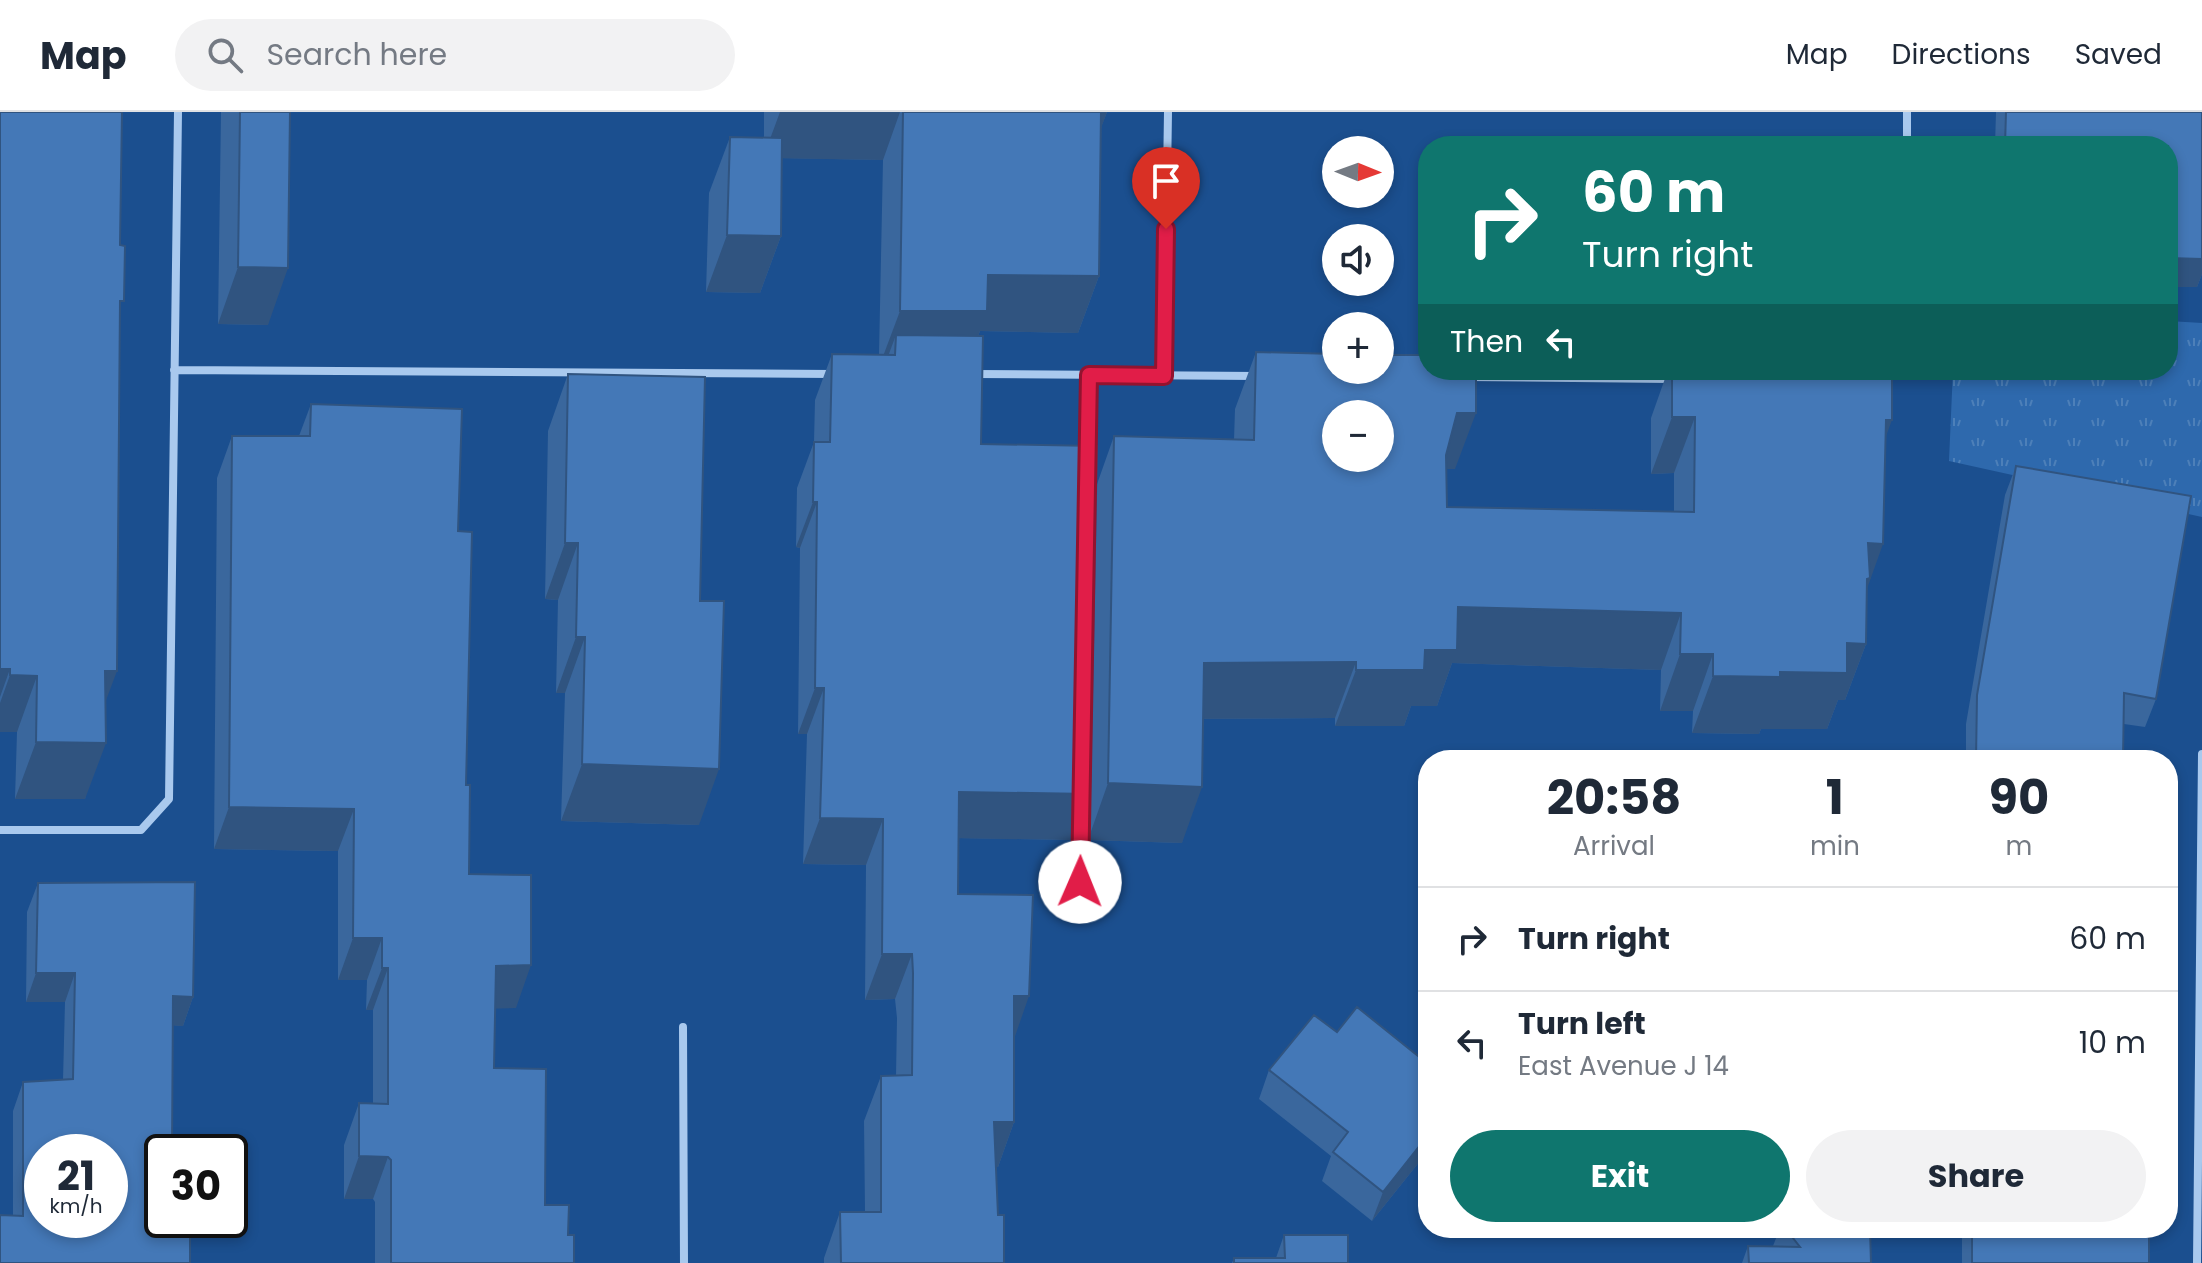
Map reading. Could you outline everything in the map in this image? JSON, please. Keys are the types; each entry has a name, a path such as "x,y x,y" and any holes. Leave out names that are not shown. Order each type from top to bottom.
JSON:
{"street":[{"path":"0,830 141,830 169,799 178,112"},
{"path":"1164,376 1168,112"},
{"path":"1907,112 1907,136"},
{"path":"174,370 837,374"},
{"path":"963,374 1276,376"},
{"path":"1088,470 1089,375"},
{"path":"2197,1263 2202,754"},
{"path":"1080,882 1082,803"},
{"path":"683,1027 684,1263"}],"green space":[{"path":"2178,322 2202,323 2202,517 1949,461 1953,380 2178,380"}],"building":[{"path":"0,112 122,112 120,245 125,246 124,301 120,301 117,671 105,671 106,743 36,742 37,676 10,675 10,669 0,669"},
{"path":"240,112 290,112 288,268 238,267"},
{"path":"903,112 1101,112 1099,276 988,275 987,311 900,311"},
{"path":"2006,112 2202,112 2202,259 2178,258 2178,136 2005,136"},
{"path":"730,137 782,138 781,236 727,235"},
{"path":"896,335 983,336 981,444 1097,446 1090,794 959,792 958,894 1033,895 1029,996 1014,996 1014,1122 994,1122 998,1215 1004,1215 1004,1263 841,1263 840,1212 881,1212 881,1076 912,1075 913,973 912,954 882,954 883,819 820,818 824,688 815,688 817,502 813,502 814,442 830,442 832,354 895,355"},
{"path":"1256,352 1322,354 1322,384 1394,384 1394,355 1418,355 1418,380 1476,380 1476,413 1457,413 1446,455 1447,507 1694,512 1695,417 1672,417 1672,380 1892,380 1892,420 1886,420 1883,544 1868,543 1870,578 1867,579 1866,644 1847,643 1847,673 1780,672 1780,677 1713,676 1713,654 1680,654 1681,613 1458,607 1457,650 1425,650 1424,670 1356,670 1356,662 1204,663 1202,787 1108,783 1114,436 1254,440"},
{"path":"568,374 705,377 700,601 724,601 719,769 582,764 585,637 576,637 578,543 565,543"},
{"path":"311,404 462,409 458,531 472,532 466,785 470,785 469,874 531,875 531,965 496,966 494,1068 546,1069 545,1205 569,1205 568,1235 574,1235 574,1263 391,1263 391,1160 388,1157 359,1156 359,1103 388,1104 388,968 382,968 382,938 353,938 354,809 229,807 232,436 310,436"},
{"path":"2016,466 2191,496 2156,699 2124,693 2123,750 1976,750 1977,695"},
{"path":"195,882 193,997 173,996 172,1134 144,1134 144,1238 190,1238 190,1263 0,1263 0,1215 23,1216 23,1082 73,1079 75,973 36,973 38,883"},
{"path":"1357,1007 1418,1056 1418,1148 1383,1192 1333,1152 1348,1132 1269,1070 1314,1015 1337,1032"},
{"path":"1284,1235 1348,1235 1348,1263 1234,1263 1234,1258 1285,1258"},
{"path":"1793,1238 1870,1238 1871,1263 1749,1263 1748,1246 1800,1247"},
{"path":"1972,1238 2149,1238 2149,1263 1972,1263"}],"route":[{"path":"1080,882 1089,375 1164,376 1166,229"}]}
